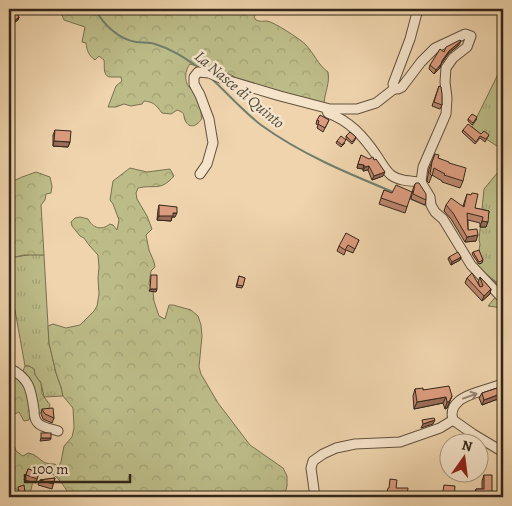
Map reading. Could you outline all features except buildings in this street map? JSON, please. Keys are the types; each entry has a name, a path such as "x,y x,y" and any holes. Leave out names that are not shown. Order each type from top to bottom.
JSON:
{"street":[{"path":"394,89 393,84 410,39 418,9"},
{"path":"200,174 207,164 213,143 209,120 194,84 194,77 198,72 209,73 223,79 330,110 357,109 376,103 394,89 402,87 434,48 465,34 471,36 467,47 453,58 446,68 445,82 448,98 446,114 424,167 420,182 430,197 431,205 435,212 443,219 471,265 503,299"},
{"path":"330,110 327,111 328,113 349,124 364,138 392,176 404,181 420,182"},
{"path":"9,368 25,379 31,394 37,422 41,426 58,431"},
{"path":"503,384 456,402 452,412 453,420 503,452"},
{"path":"315,497 311,468 313,461 323,454 336,448 355,444 400,442 440,428 453,420"}],"green space":[{"path":"49,9 258,9 254,17 256,20 270,22 298,38 328,72 328,84 324,103 240,82 232,75 210,72 190,64 186,72 186,82 196,93 202,118 195,125 190,126 180,111 177,110 171,114 162,113 154,104 147,101 131,106 124,104 108,107 116,86 122,81 121,77 107,76 105,74 104,60 99,56 95,60 89,54 86,43 82,42 85,27 64,20 62,15"},
{"path":"503,64 503,150 471,129"},
{"path":"503,166 503,308 488,306 501,290 477,265 484,189"},
{"path":"130,168 147,172 170,169 174,176 161,186 138,188 136,193 137,199 152,229 146,235 155,267 151,271 149,284 153,291 159,316 165,319 169,305 173,305 191,310 198,316 202,336 199,367 201,374 218,403 250,445 283,468 287,476 284,497 71,497 58,478 48,472 35,471 31,490 27,493 16,489 9,481 9,376 18,378 21,376 25,366 34,369 35,375 41,383 42,394 50,405 48,413 41,413 33,407 29,409 29,420 24,421 19,412 13,415 16,451 23,456 28,453 32,454 46,463 55,464 58,467 61,462 64,446 72,437 74,428 73,408 63,396 49,343 48,326 53,324 66,328 80,325 97,306 99,294 98,255 84,238 80,236 71,222 75,218 80,217 88,219 92,225 98,228 110,224 117,230 119,220 110,200 113,181"},
{"path":"36,172 50,177 52,186 51,193 46,194 45,200 41,205 44,255 24,255 10,258 9,260 9,183"},
{"path":"33,254 44,255 49,343 63,396 44,397 41,383 35,375 34,369 25,366 9,277 9,260 10,258"}],"waterway":[{"name":"La Nasce di Quinto","path":"95,9 102,20 123,38 161,46 178,54 199,68"},
{"name":"La Nasce di Quinto","path":"211,78 254,120 276,135 325,162 393,192"},
{"name":"La Nasce di Quinto","path":"409,198 428,206"},
{"name":"La Nasce di Quinto","path":"483,272 503,288"}]}
